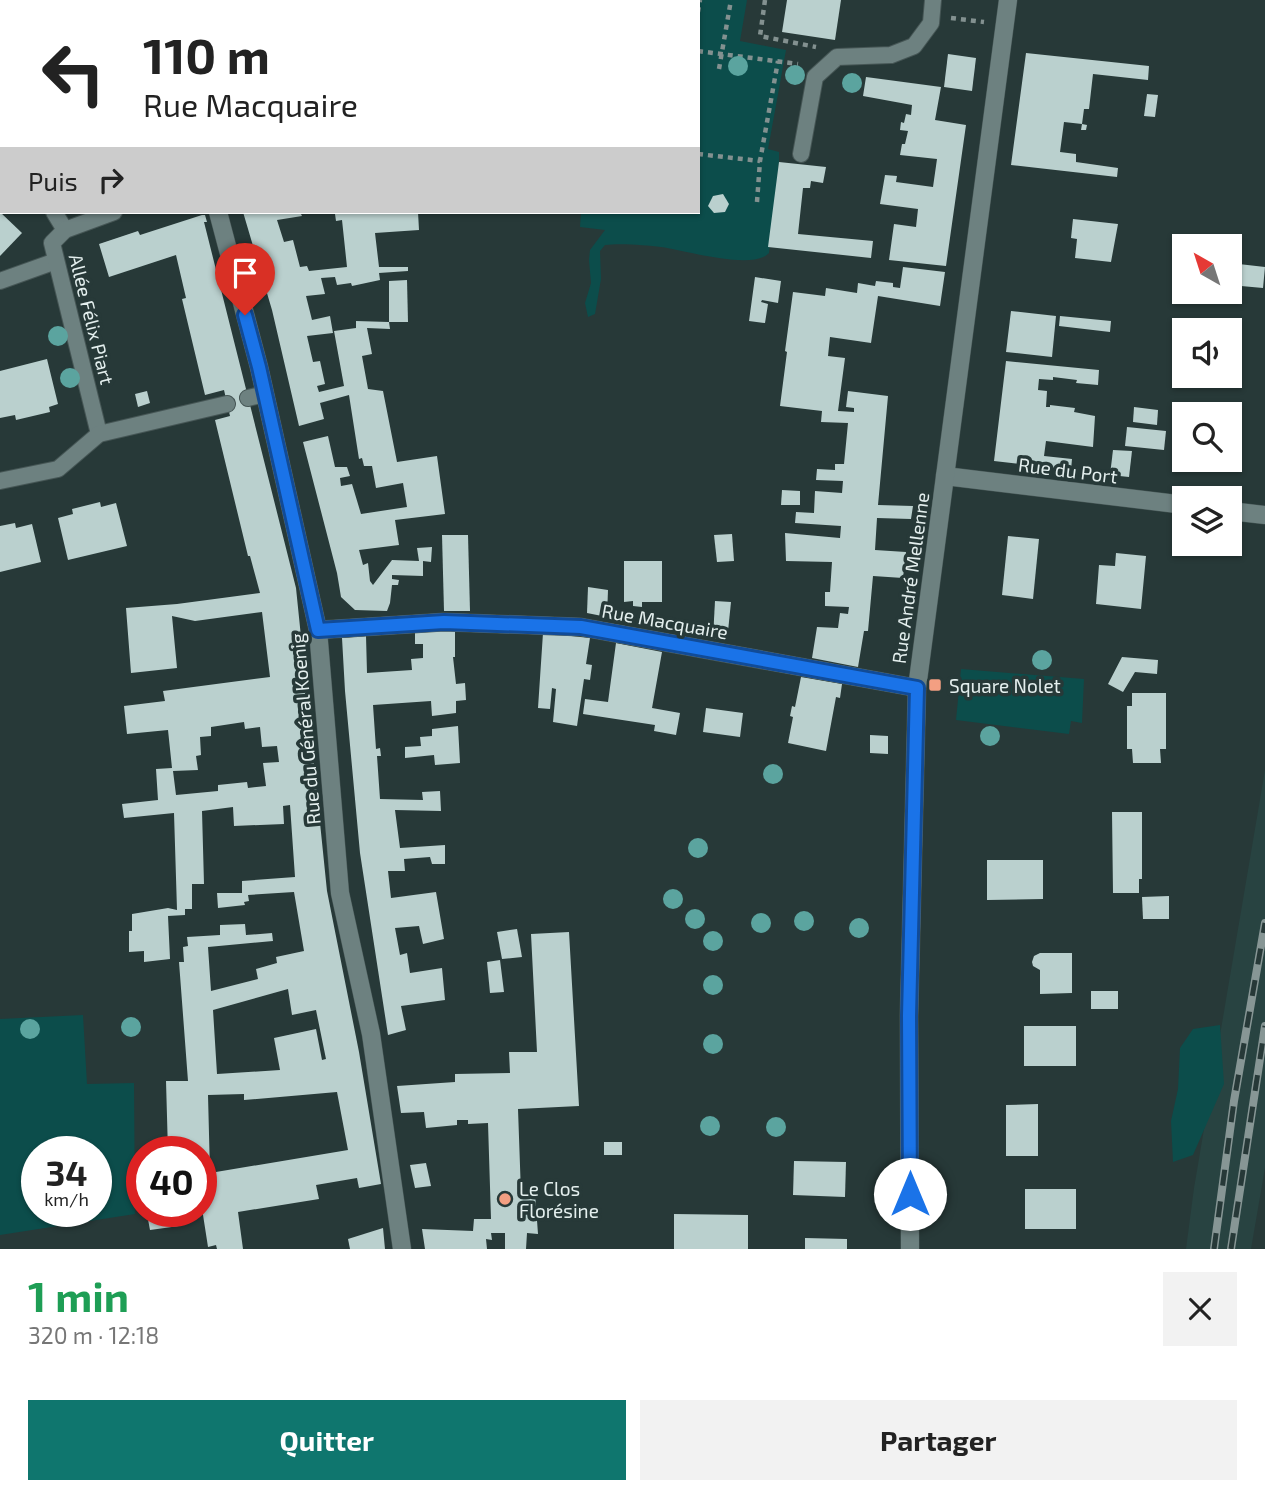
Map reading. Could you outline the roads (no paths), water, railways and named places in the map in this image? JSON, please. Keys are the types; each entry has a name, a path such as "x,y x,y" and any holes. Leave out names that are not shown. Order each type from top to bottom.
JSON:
{"street":[{"name":"Rue André Mellenne","path":"910,1249 909,1016 917,688 1008,0"},
{"name":"Rue du Général Koenig","path":"218,214 257,396 318,630 340,893 371,1034 402,1249"},
{"name":"Rue du Port","path":"945,476 1172,503"},
{"path":"1242,512 1265,515"},
{"name":"Rue Macquaire","path":"318,630 444,622 581,627 917,688"}],"lane":[{"path":"801,154 816,77 832,63 891,55 914,46 931,23 932,8"},
{"path":"55,214 65,230"},
{"name":"Allée Félix Piart","path":"99,434 51,243 65,230 109,214"},
{"path":"0,281 56,261"},
{"path":"0,481 58,469 99,434 227,404"}],"railway":[{"path":"1214,1249 1234,1101 1265,923"},
{"path":"1231,1249 1265,1026"}],"place":[{"name":"Square Nolet","path":"935,685"},
{"name":"Le Clos Florésine","path":"505,1199"}]}
